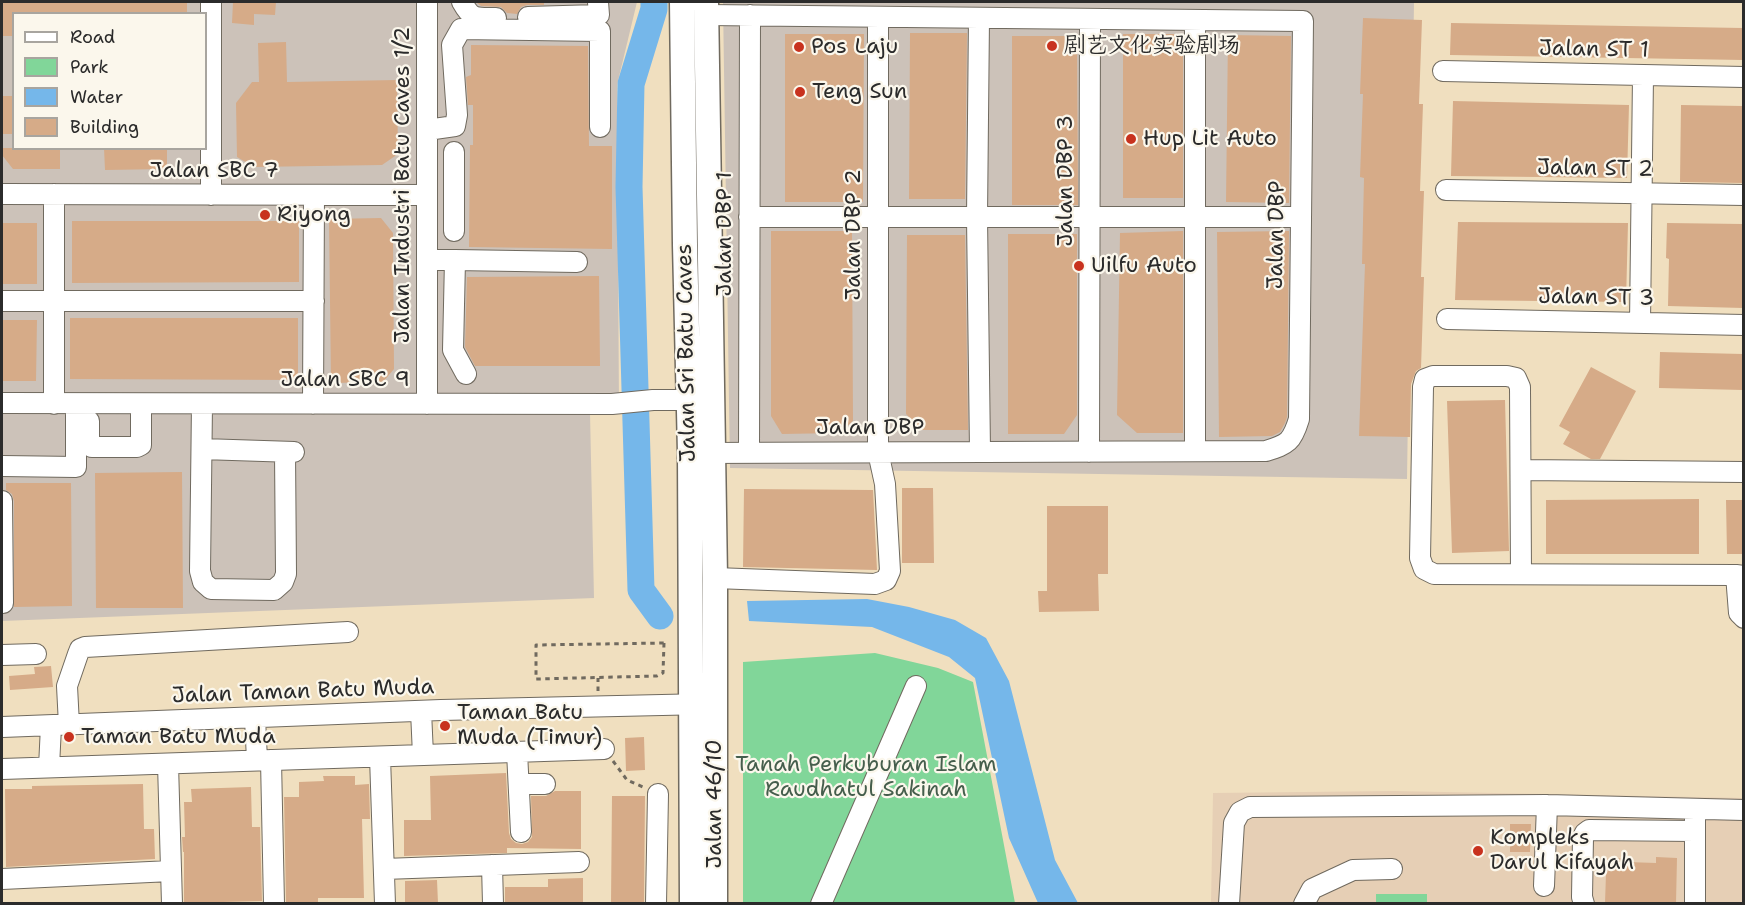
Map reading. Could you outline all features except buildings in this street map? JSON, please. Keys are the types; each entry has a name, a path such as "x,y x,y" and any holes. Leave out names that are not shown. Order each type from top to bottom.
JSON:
{"main road":[{"name":"Jalan Sri Batu Caves","path":"682,2 688,400 701,453 715,578 703,704"},
{"name":"Jalan Sri Batu Caves","path":"703,704 701,453 706,8"},
{"name":"Jalan 46/10","path":"692,903 703,704"},
{"name":"Jalan 46/10","path":"703,704 715,903"}],"street":[{"path":"211,2 211,195"},
{"name":"Jalan Industri Batu Caves 1/2","path":"427,2 427,404"},
{"path":"462,2 469,15 476,18 599,15 598,2"},
{"name":"Jalan DBP","path":"701,453 1266,451 1286,444 1294,434 1299,418 1304,21 750,15 706,8"},
{"name":"Jalan DBP 1","path":"749,453 750,15"},
{"name":"Jalan DBP 2","path":"715,578 875,584 886,580 890,571 885,484 878,452 878,17"},
{"path":"979,18 977,217 980,452"},
{"name":"Jalan DBP 3","path":"1089,452 1090,19"},
{"path":"1195,20 1195,451"},
{"path":"426,130 455,126 457,115 452,45 461,29 600,31 600,126"},
{"path":"426,44 452,45"},
{"name":"Jalan ST 1","path":"1443,71 1743,77"},
{"path":"1640,323 1643,76"},
{"path":"427,164 454,158 454,231"},
{"name":"Jalan ST 2","path":"1446,190 1743,195"},
{"name":"Jalan SBC 7","path":"2,194 314,195 427,201 454,206"},
{"path":"54,194 54,404"},
{"path":"313,404 314,195"},
{"path":"750,218 1301,217"},
{"path":"427,260 577,262"},
{"path":"454,260 453,350 466,374"},
{"path":"2,301 314,301"},
{"name":"Jalan ST 3","path":"1447,319 1743,325"},
{"path":"426,351 453,350"},
{"path":"1521,574 1520,387 1516,378 1433,376 1425,379 1420,558 1424,569 1434,574 1740,575 1739,613 1743,618"},
{"name":"Jalan SBC 9","path":"2,404 612,404 653,400 688,400"},
{"path":"83,404 89,442 92,447 137,447 141,445 141,404"},
{"path":"2,466 76,466 83,404"},
{"path":"202,404 200,571 203,582 211,589 274,590 283,582 286,574 289,452 202,449"},
{"path":"1521,470 1743,472"},
{"path":"2,501 3,603"},
{"path":"50,767 67,686 78,654 85,646 348,632"},
{"path":"2,655 36,654"},
{"path":"821,903 916,686"},
{"name":"Jalan Taman Batu Muda","path":"2,727 421,711 703,704"},
{"path":"421,711 423,755"},
{"path":"255,718 264,760 274,903"},
{"path":"2,769 604,749"},
{"path":"517,752 521,831"},
{"path":"381,757 385,903"},
{"path":"168,764 172,903"},
{"path":"519,784 545,784"},
{"path":"656,903 658,794"},
{"path":"1544,886 1547,805"},
{"path":"1229,903 1234,823 1240,812 1250,807 1547,805 1743,810"},
{"path":"1695,809 1695,903"},
{"path":"1584,903 1582,897 1583,837 1589,830 1695,831"},
{"path":"384,869 579,862"},
{"path":"492,865 493,903"},
{"path":"1304,903 1312,889 1353,870 1392,869"},
{"path":"2,879 171,871"}],"path":[{"path":"664,643 665,667 663,673 657,676 536,679 536,645 664,643"},
{"path":"604,749 627,780 658,794"}],"shaded area":[{"path":"2,2 637,2 617,85 619,411 590,413 594,598 2,621"},
{"path":"1414,2 1407,479 730,468 723,3"},
{"name":"Kompleks Darul Kifayah","path":"1394,791 1743,798 1743,903 1211,904 1213,793"}],"green space":[{"name":"Tanah Perkuburan Islam Raudhatul Sakinah","path":"875,653 938,668 973,682 1015,903 743,903 743,662"},
{"path":"1376,894 1427,894 1427,903 1376,903"}],"water":[{"path":"867,599 909,607 955,620 986,638 1009,681 1055,860 1078,903 1038,903 1009,838 975,678 949,657 872,627 749,621 747,601"}],"waterway":[{"path":"654,2 654,9 631,84 629,187 641,590 660,616"}],"place":[{"name":"剧艺文化实验剧场","path":"1052,46"},
{"name":"Pos Laju","path":"799,47"},
{"name":"Teng Sun","path":"800,92"},
{"name":"Hup Lit Auto","path":"1131,139"},
{"name":"Riyong","path":"265,215"},
{"name":"Uilfu Auto","path":"1079,266"},
{"name":"Taman Batu Muda (Timur)","path":"445,726"},
{"name":"Taman Batu Muda","path":"69,737"},
{"name":"Kompleks Darul Kifayah","path":"1478,851"}]}
